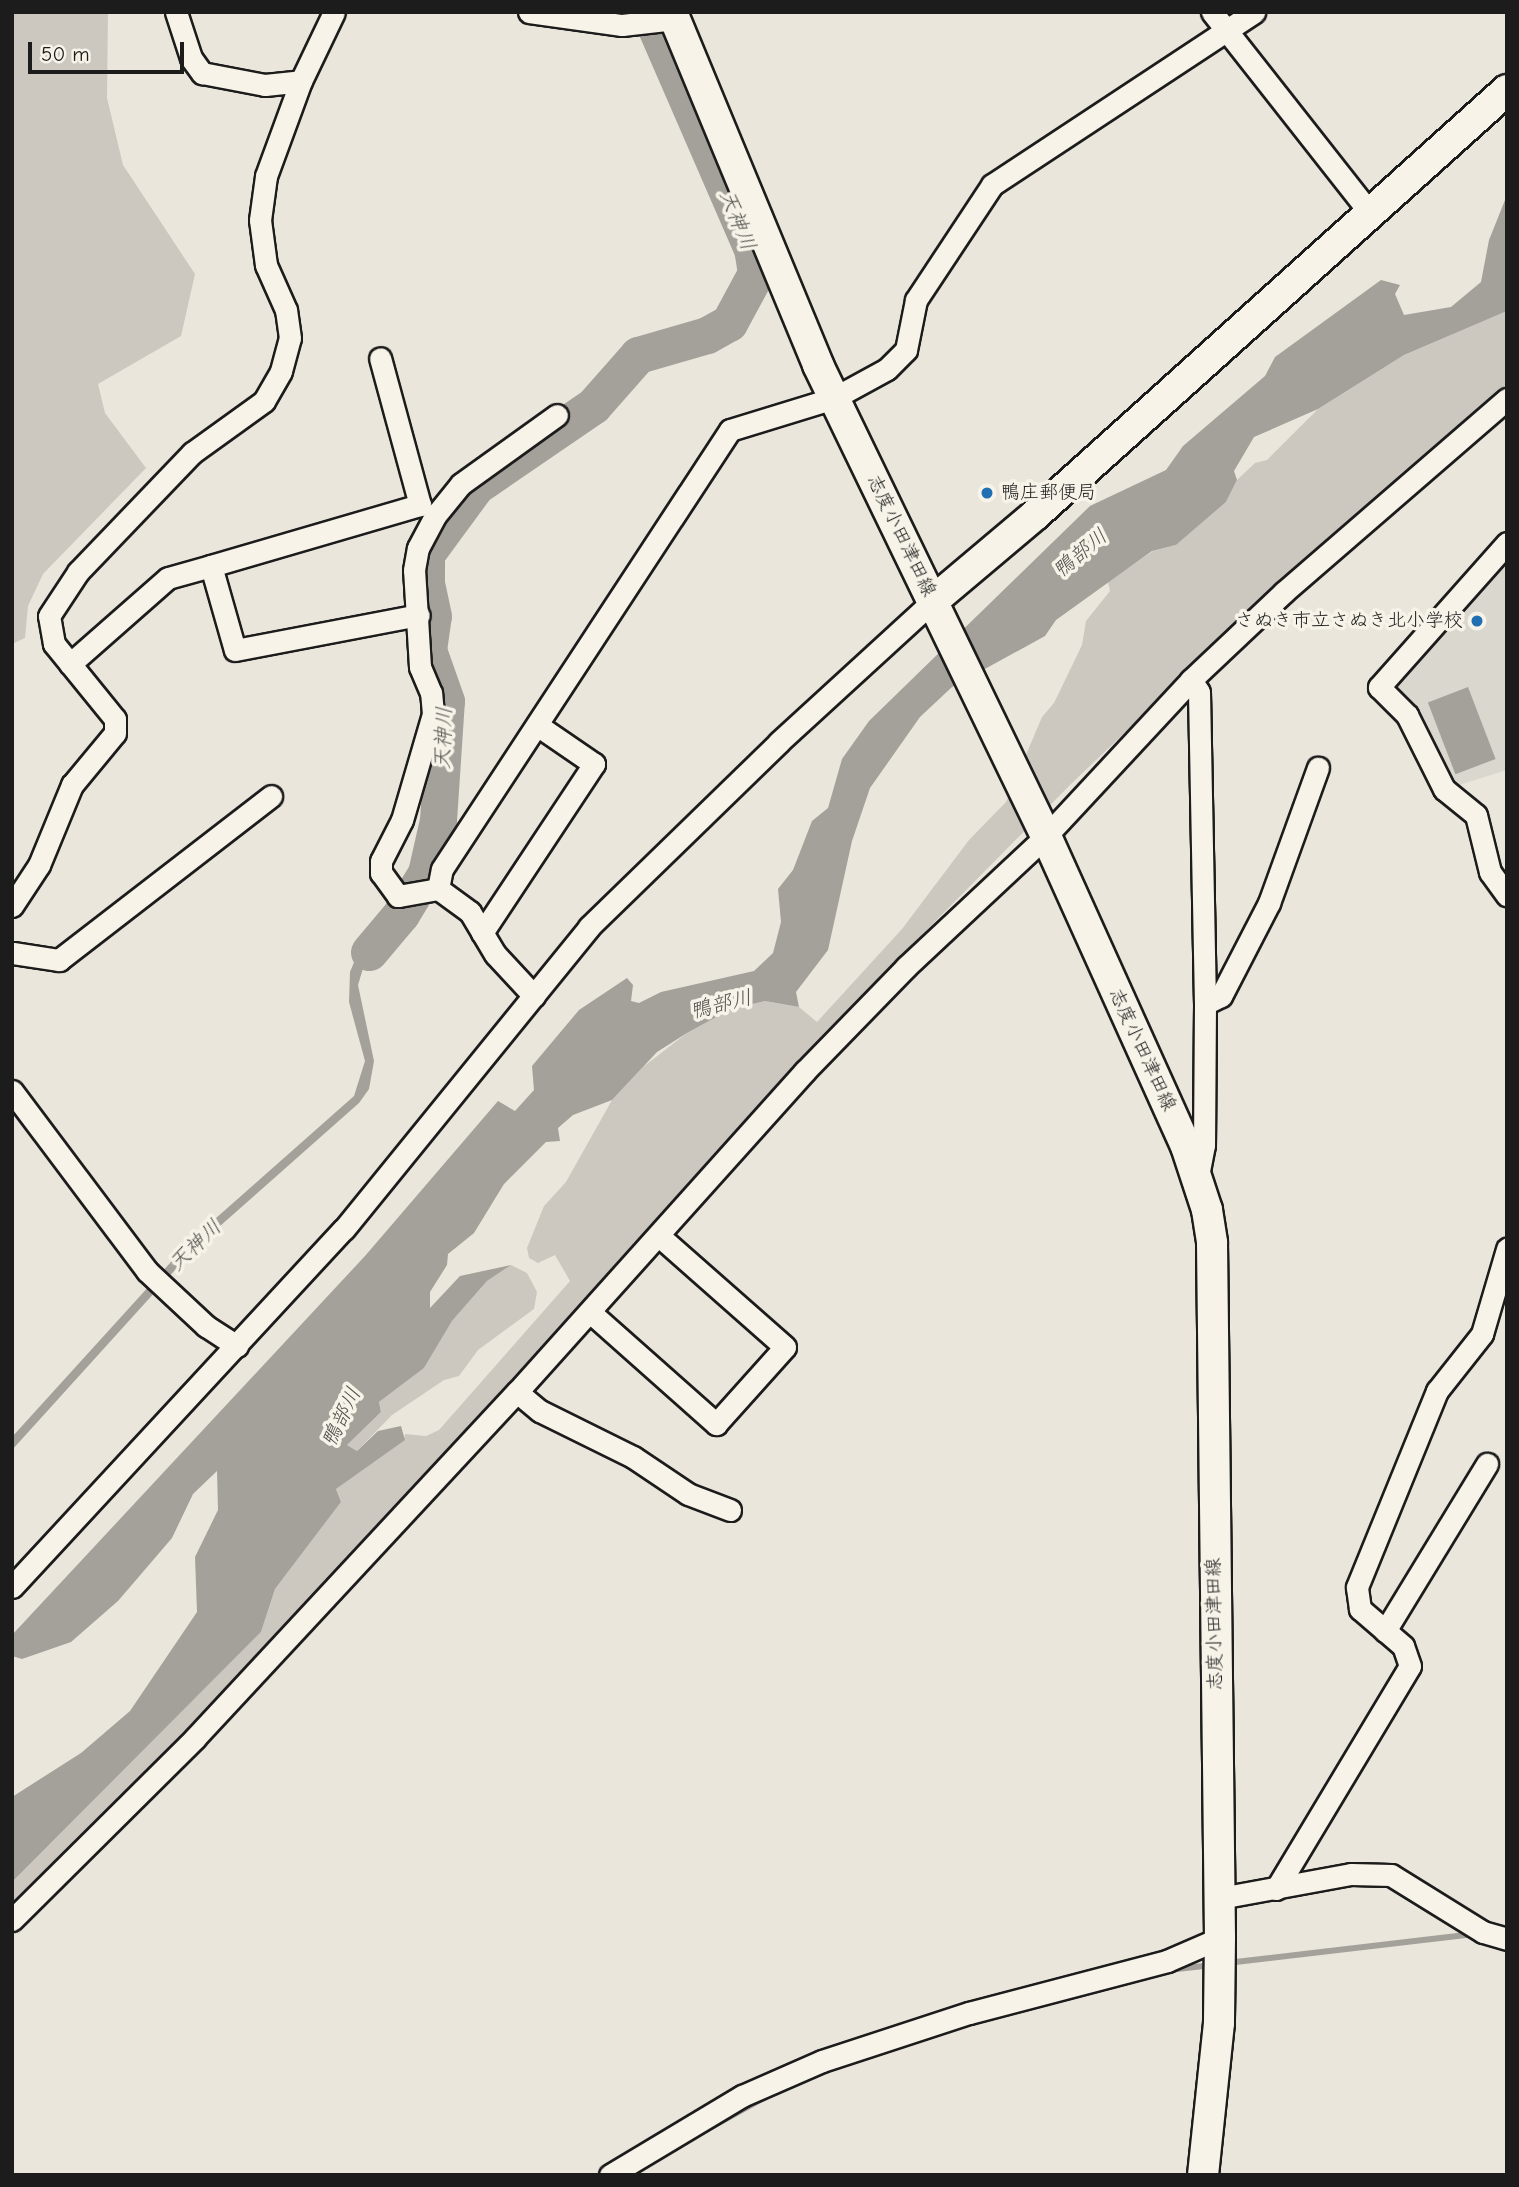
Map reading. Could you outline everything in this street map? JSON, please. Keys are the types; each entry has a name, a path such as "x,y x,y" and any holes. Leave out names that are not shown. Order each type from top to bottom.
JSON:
{"main road":[{"name":"志度小田津田線","path":"664,19 834,398 1043,830 1198,1177 1212,1243 1220,1898 1219,2023 1203,2175"},
{"path":"937,610 1035,515 1507,90"}],"street":[{"path":"176,12 191,58 202,73 265,85 301,81"},
{"path":"12,906 39,865 72,785 116,733 115,719 54,644 49,616 78,572 192,453 264,401 281,371 290,338 286,310 266,265 260,220 266,176 301,81 334,12"},
{"path":"529,12 664,19"},
{"path":"1212,12 1370,213"},
{"path":"432,894 442,869 544,730 730,430 834,398 887,369 906,351 916,300 992,185 1254,12"},
{"path":"380,358 427,511 414,570 419,615 420,667 431,694 433,714 402,820 381,861 381,873 394,892 432,894 470,912 518,984 534,996"},
{"path":"12,1920 194,1738 590,1312 814,1061 1191,680 1284,592 1507,399"},
{"path":"70,664 168,578 427,511 485,464 557,415"},
{"path":"1507,543 1379,687 1407,715 1444,789 1476,815 1490,872 1507,895"},
{"path":"211,566 235,650 419,615"},
{"path":"12,1587 344,1229 589,927 658,858 937,610"},
{"path":"1191,680 1199,692 1205,1004 1204,1145 1198,1177"},
{"path":"482,933 594,764 544,730"},
{"path":"1205,1004 1221,996 1269,903 1318,768"},
{"path":"13,954 60,960 271,796"},
{"path":"12,1091 18,1112 157,1281 237,1346"},
{"path":"590,1312 716,1424 785,1347 659,1236"},
{"path":"1276,1889 1410,1666 1403,1646 1360,1609 1357,1587 1437,1391 1482,1334 1507,1249"},
{"path":"517,1391 540,1411 633,1457 688,1494 730,1510"},
{"path":"1385,1631 1487,1464"},
{"path":"1220,1898 1352,1874 1391,1875 1483,1932 1507,1939"},
{"path":"610,2175 742,2096 822,2061 969,2013 1167,1961 1220,1938"}],"shaded area":[{"path":"12,12 108,12 107,98 123,165 195,274 181,336 98,384 105,413 146,468 43,574 28,606 25,638 12,644"},
{"path":"1507,311 1507,385 1280,584 1071,784 900,957 191,1733 12,1910 12,1882 261,1632 275,1589 341,1502 336,1489 404,1440 405,1434 426,1436 439,1430 570,1281 555,1255 538,1263 529,1258 527,1248 544,1206 566,1182 612,1100 643,1067 687,1033 731,1009 765,1001 799,1007 817,1022 902,929 969,840 1006,802 1042,717 1054,703 1082,645 1086,621 1110,591 1108,582 1153,551 1176,545 1226,502 1237,480 1255,463 1267,460 1318,409 1404,355"},
{"name":"さぬき市立さぬき北小学校","path":"1507,556 1507,770 1449,788 1391,684"},
{"path":"511,1265 527,1273 537,1292 534,1309 478,1350 459,1376 444,1380 392,1415 357,1451 347,1445 381,1412 379,1402 424,1368 452,1321 487,1281"}],"water":[{"name":"鴨部川","path":"1507,195 1507,311 1404,355 1318,409 1254,437 1234,471 1237,480 1226,502 1176,545 1152,551 1056,620 1045,636 952,687 920,717 870,788 852,841 828,950 796,992 799,1007 765,1001 731,1009 687,1033 657,1052 612,1100 573,1115 558,1128 560,1141 546,1142 504,1184 474,1233 448,1254 447,1265 430,1292 430,1308 460,1276 511,1265 487,1281 452,1321 424,1368 379,1402 381,1412 347,1445 357,1451 378,1431 401,1426 405,1440 336,1489 341,1502 275,1589 261,1632 12,1882 12,1797 81,1753 130,1711 197,1612 195,1557 218,1510 217,1471 193,1494 172,1538 118,1601 71,1642 22,1659 12,1656 12,1635 365,1256 498,1101 515,1111 534,1090 532,1066 579,1010 627,978 633,985 631,1001 639,1003 661,992 754,971 773,953 781,922 778,889 793,870 812,821 828,808 842,759 869,721 1090,506 1166,470 1183,446 1265,376 1275,357 1381,280 1400,285 1395,294 1404,315 1451,307 1481,282 1489,240"},
{"path":"1468,687 1496,759 1455,774 1428,702"},
{"path":"392,910 403,918 364,965 358,985 374,1061 369,1089 359,1103 194,1249 12,1450 12,1437 190,1241 354,1096 365,1061 349,1002 350,972 357,955"}],"waterway":[{"name":"天神川","path":"369,952 401,914 426,873 438,820 446,701 428,650 433,616 426,583 426,554 476,486 593,406 638,355 707,335 729,323 756,273 752,249 649,12"},
{"path":"1227,1963 1474,1934"},
{"path":"1168,1970 1213,1965"},
{"path":"704,2131 771,2094"}],"place":[{"name":"鴨庄郵便局","path":"987,493"},
{"name":"さぬき市立さぬき北小学校","path":"1477,621"}]}
